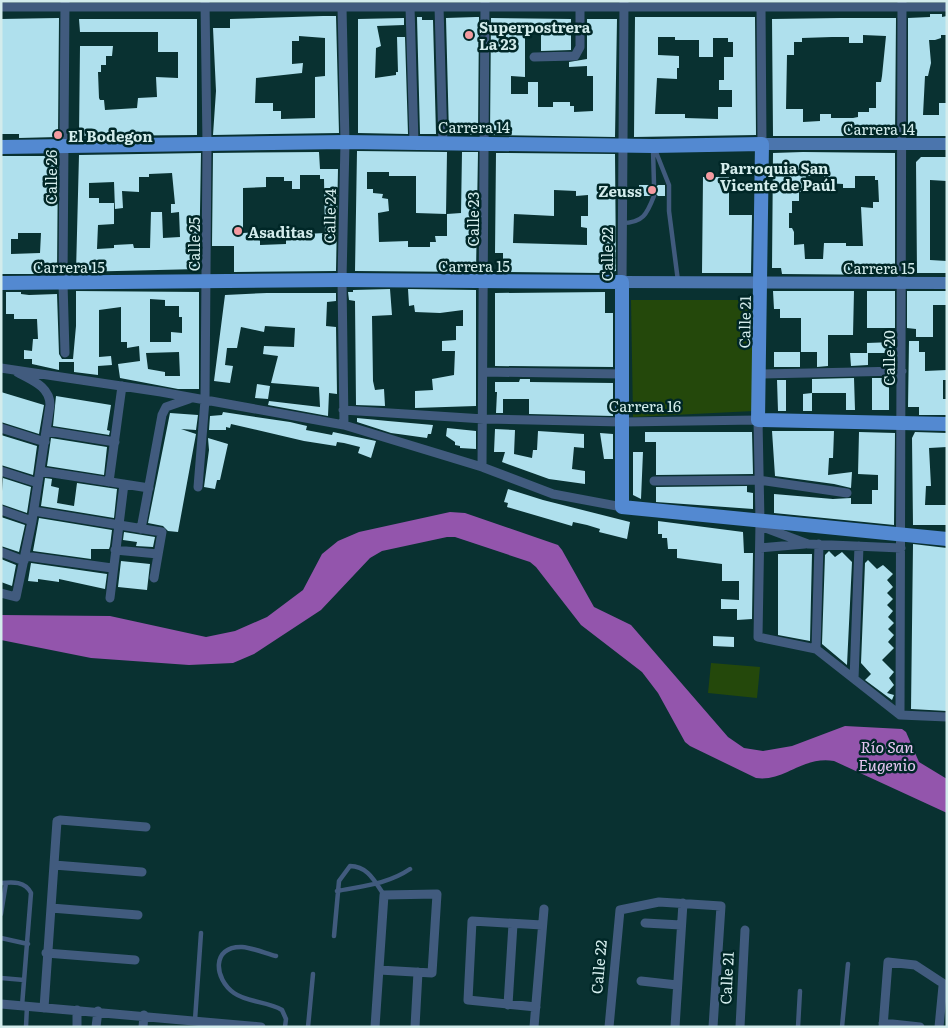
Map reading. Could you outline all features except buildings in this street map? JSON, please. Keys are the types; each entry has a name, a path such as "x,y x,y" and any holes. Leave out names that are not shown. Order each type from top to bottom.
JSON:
{"main road":[{"name":"Carrera 14","path":"1,147 207,146 345,142 486,142 653,146 947,144"},
{"name":"Calle 21","path":"758,420 762,144"},
{"name":"Carrera 15","path":"1,283 342,280 947,283"},
{"name":"Calle 22","path":"622,282 622,507"},
{"name":"Carrera 16","path":"758,420 947,424"},
{"path":"622,507 902,542 947,539"}],"street":[{"path":"1,7 24,4 205,4 410,8 485,4 580,7 624,4 761,7 902,4 947,7"},
{"name":"Calle 26","path":"65,4 63,283 65,353"},
{"name":"Calle 25","path":"198,487 205,400 207,146 205,4"},
{"name":"Calle 23","path":"482,467 486,142 485,4"},
{"name":"Calle 22","path":"622,282 624,4"},
{"name":"Calle 20","path":"900,715 902,542 902,4"},
{"name":"Calle 24","path":"342,7 345,142 342,280 344,425"},
{"path":"439,7 443,143"},
{"path":"534,58 575,56 580,47 580,7"},
{"name":"Calle 21","path":"761,7 762,144"},
{"path":"410,8 414,142"},
{"path":"1,368 122,386 344,425 482,467 553,494 622,507"},
{"path":"1,593 16,597 34,511 47,431 50,396 37,384 12,369"},
{"path":"759,374 902,371"},
{"path":"484,372 622,374"},
{"path":"109,482 122,386"},
{"path":"141,529 166,407 194,398"},
{"name":"Carrera 16","path":"343,410 484,419 622,422 758,420"},
{"name":"Calle 21","path":"758,420 760,524 758,637 816,649"},
{"path":"1,428 45,442"},
{"path":"47,431 115,442"},
{"path":"1,471 38,482"},
{"path":"40,471 149,488"},
{"path":"654,481 759,480 847,494"},
{"path":"110,598 112,568 124,484"},
{"path":"1,510 32,521"},
{"path":"34,511 162,532 154,578"},
{"path":"760,524 808,544"},
{"path":"760,548 808,544 859,546 902,542"},
{"path":"819,544 816,649 900,715 947,717"},
{"path":"854,679 859,546"},
{"path":"115,550 158,554"},
{"path":"1,552 24,558 112,568"},
{"path":"44,1008 46,953 51,908 56,824 60,820 146,827"},
{"path":"54,865 142,872"},
{"path":"375,1027 384,895 437,894 432,973 379,970"},
{"name":"Calle 22","path":"609,1027 620,910 659,902 683,903"},
{"path":"675,1027 683,903 721,906 713,1027"},
{"path":"51,908 138,915"},
{"path":"534,1027 544,909"},
{"path":"536,1007 468,1000 472,921 542,924"},
{"path":"645,923 682,925"},
{"path":"508,1005 513,924"},
{"name":"Calle 21","path":"740,1027 745,930"},
{"path":"46,953 135,960"},
{"path":"920,1027 883,1025 888,962 915,965 945,986 939,1027"},
{"path":"414,1027 418,972"},
{"path":"641,982 677,985"},
{"path":"1,1004 144,1015 262,1027"},
{"path":"77,1010 77,1027"},
{"path":"96,1027 98,1011"},
{"path":"143,1027 144,1015"}],"lane":[{"path":"653,146 654,185"},
{"path":"653,146 669,186 678,283"},
{"path":"622,223 634,223 642,218 654,196"},
{"path":"334,936 339,881 350,866 364,870 384,895"},
{"path":"337,891 398,878 410,869"},
{"path":"1,914 3,883 19,883 26,886 31,893 24,980 26,1027"},
{"path":"195,1020 201,933"},
{"path":"1,938 28,944"},
{"path":"276,956 242,947 230,949 223,953 219,961 218,970 222,980 234,993 282,1010 286,1019 285,1027"},
{"path":"842,1027 848,964"},
{"path":"308,1027 313,974"},
{"path":"1,978 24,980"},
{"path":"798,1027 800,991"}],"green space":[{"path":"631,300 752,300 754,411 633,417"},
{"path":"711,663 760,667 757,698 708,693"}],"water":[{"name":"Río San Eugenio","path":"450,512 465,513 558,545 594,607 631,625 728,737 744,748 763,751 792,746 845,726 902,729 906,732 919,762 947,779 947,813 834,761 822,760 812,762 776,776 756,778 690,746 685,742 658,693 642,672 581,625 536,567 530,562 455,537 447,537 382,551 370,558 321,610 254,654 233,663 189,665 91,658 1,640 1,615 110,616 206,637 235,631 267,617 303,590 322,554 338,541 359,532"}],"place":[{"name":"Superpostrera La 23","path":"469,35"},
{"name":"El Bodegon","path":"58,135"},
{"name":"Parroquia San Vicente de Paúl","path":"710,176"},
{"name":"Zeuss","path":"652,190"},
{"name":"Asaditas","path":"238,231"}]}
